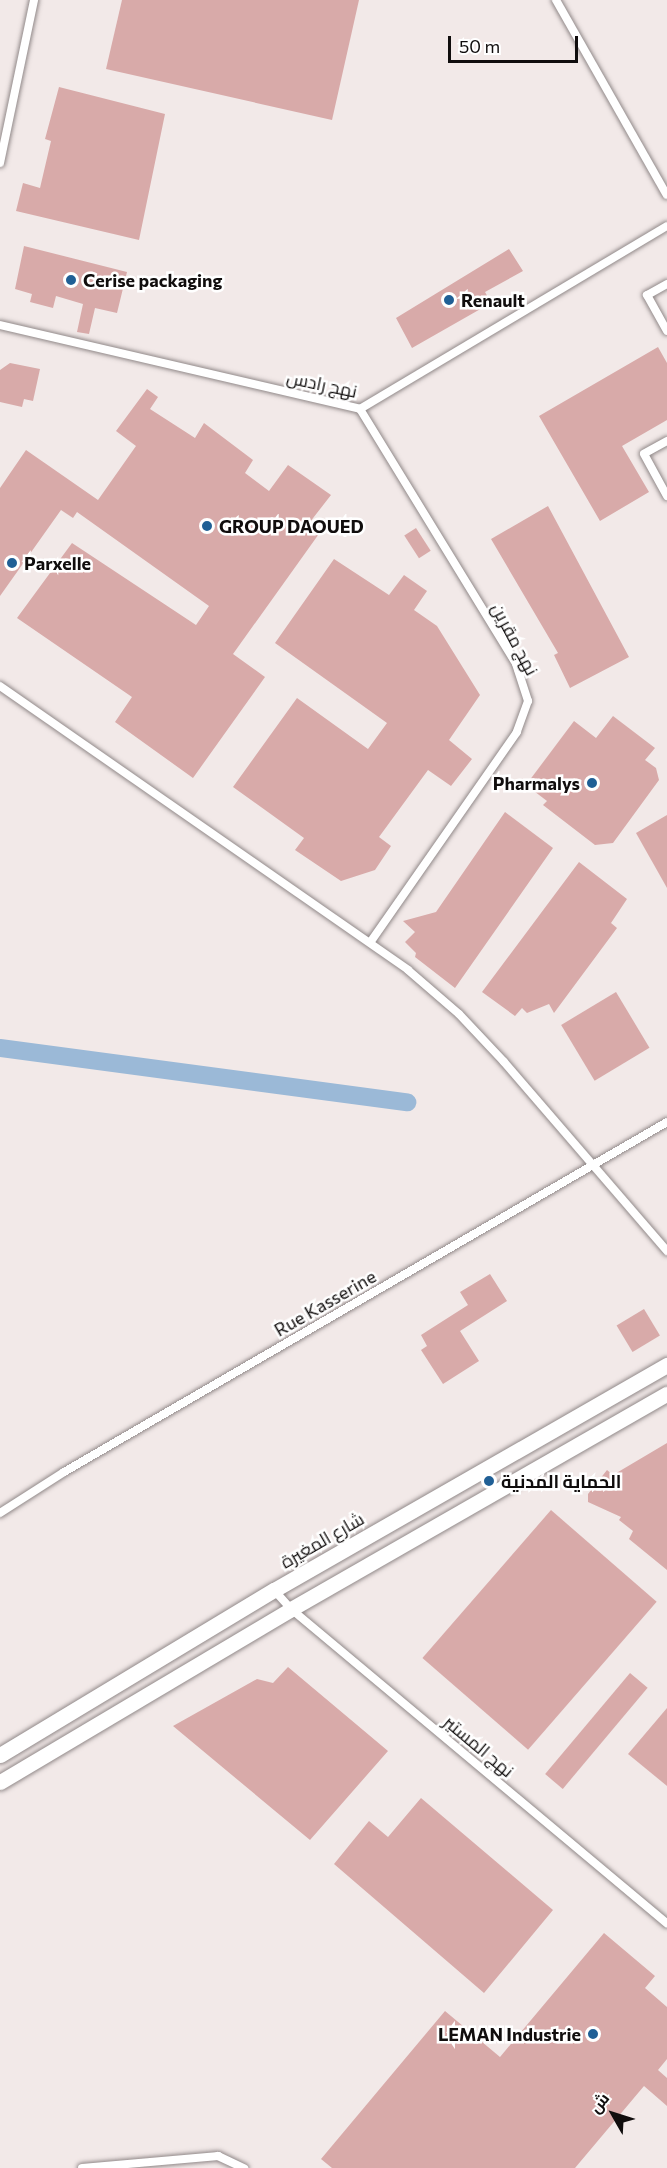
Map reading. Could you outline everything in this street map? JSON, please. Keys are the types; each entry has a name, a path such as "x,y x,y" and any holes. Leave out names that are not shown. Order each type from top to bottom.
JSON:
{"street":[{"name":"شارع المغيرة","path":"0,1755 274,1590 667,1365"},
{"path":"0,1782 291,1609 667,1394"}],"lane":[{"path":"0,163 34,0"},
{"path":"556,0 667,195"},
{"name":"نهج رادس","path":"0,325 360,409 667,225"},
{"path":"667,284 646,296 667,331"},
{"name":"نهج مقرين","path":"360,409 516,664 528,701 517,732 371,941"},
{"path":"667,441 644,454 667,496"},
{"path":"0,686 371,941 459,1014 667,1251"},
{"name":"Rue Kasserine","path":"0,1513 64,1472 667,1122"},
{"name":"نهج المستير","path":"274,1590 291,1609 667,1923"},
{"path":"82,2168 218,2156 244,2168"}],"building":[{"path":"122,0 359,0 332,120 106,69"},
{"path":"59,87 165,114 139,240 16,211 23,183 40,188 51,141 45,139"},
{"name":"Cerise packaging","path":"24,246 127,272 117,313 95,308 89,334 77,332 83,304 56,296 53,308 30,302 32,294 15,289"},
{"path":"509,249 523,271 485,292 491,303 412,348 396,318"},
{"path":"658,347 667,363 667,420 622,446 649,492 600,521 539,416"},
{"path":"10,363 40,369 33,401 24,399 22,407 0,402 0,370"},
{"path":"147,389 158,397 150,409 195,438 204,423 253,460 245,473 269,491 288,465 331,495 310,522 321,531 233,654 265,677 193,778 115,722 132,697 17,618 72,543 196,625 209,606 77,512 73,518 61,510 0,596 0,488 26,450 98,500 136,446 116,431"},
{"path":"548,506 629,657 570,688 554,655 558,653 491,539"},
{"path":"416,528 431,551 419,558 404,536"},
{"path":"334,559 389,595 404,575 427,591 414,610 437,626 480,695 449,740 472,759 451,786 428,770 379,837 391,846 375,870 341,881 295,850 304,838 233,787 297,698 368,749 387,723 275,643"},
{"name":"Pharmalys","path":"613,716 655,748 645,760 656,768 659,780 613,843 595,845 543,805 547,801 526,785 574,721 596,738"},
{"path":"505,812 553,848 455,988 415,957 416,953 405,942 415,932 403,921 436,912"},
{"path":"667,815 667,888 636,833"},
{"path":"579,862 627,899 611,923 617,928 554,1013 549,1004 527,1013 522,1008 515,1016 482,992"},
{"path":"616,992 649,1048 595,1081 561,1025"},
{"path":"490,1274 507,1301 460,1331 479,1361 443,1384 421,1350 427,1346 421,1335 468,1305 460,1292"},
{"path":"644,1309 660,1336 633,1352 617,1325"},
{"path":"667,1443 667,1570 629,1539 633,1531 619,1520 621,1517 588,1502 588,1494 607,1470 613,1475"},
{"path":"551,1510 657,1602 528,1750 422,1658"},
{"path":"288,1667 388,1751 310,1840 173,1726 257,1679 273,1683"},
{"path":"630,1673 648,1688 563,1789 545,1774"},
{"path":"667,1708 667,1786 628,1754"},
{"path":"421,1798 553,1910 484,1993 334,1864 369,1821 388,1837"},
{"name":"LEMAN Industrie","path":"604,1933 655,1976 645,1988 667,2007 667,2059 658,2070 667,2078 667,2106 644,2086 575,2168 332,2168 321,2159 445,2011 500,2057"}],"waterway":[{"path":"0,1048 407,1102"}],"place":[{"name":"Cerise packaging","path":"71,280"},
{"name":"Renault","path":"449,300"},
{"name":"GROUP DAOUED","path":"207,526"},
{"name":"Parxelle","path":"12,563"},
{"name":"Pharmalys","path":"592,783"},
{"name":"الحماية المدنية","path":"489,1481"},
{"name":"LEMAN Industrie","path":"593,2034"}]}
